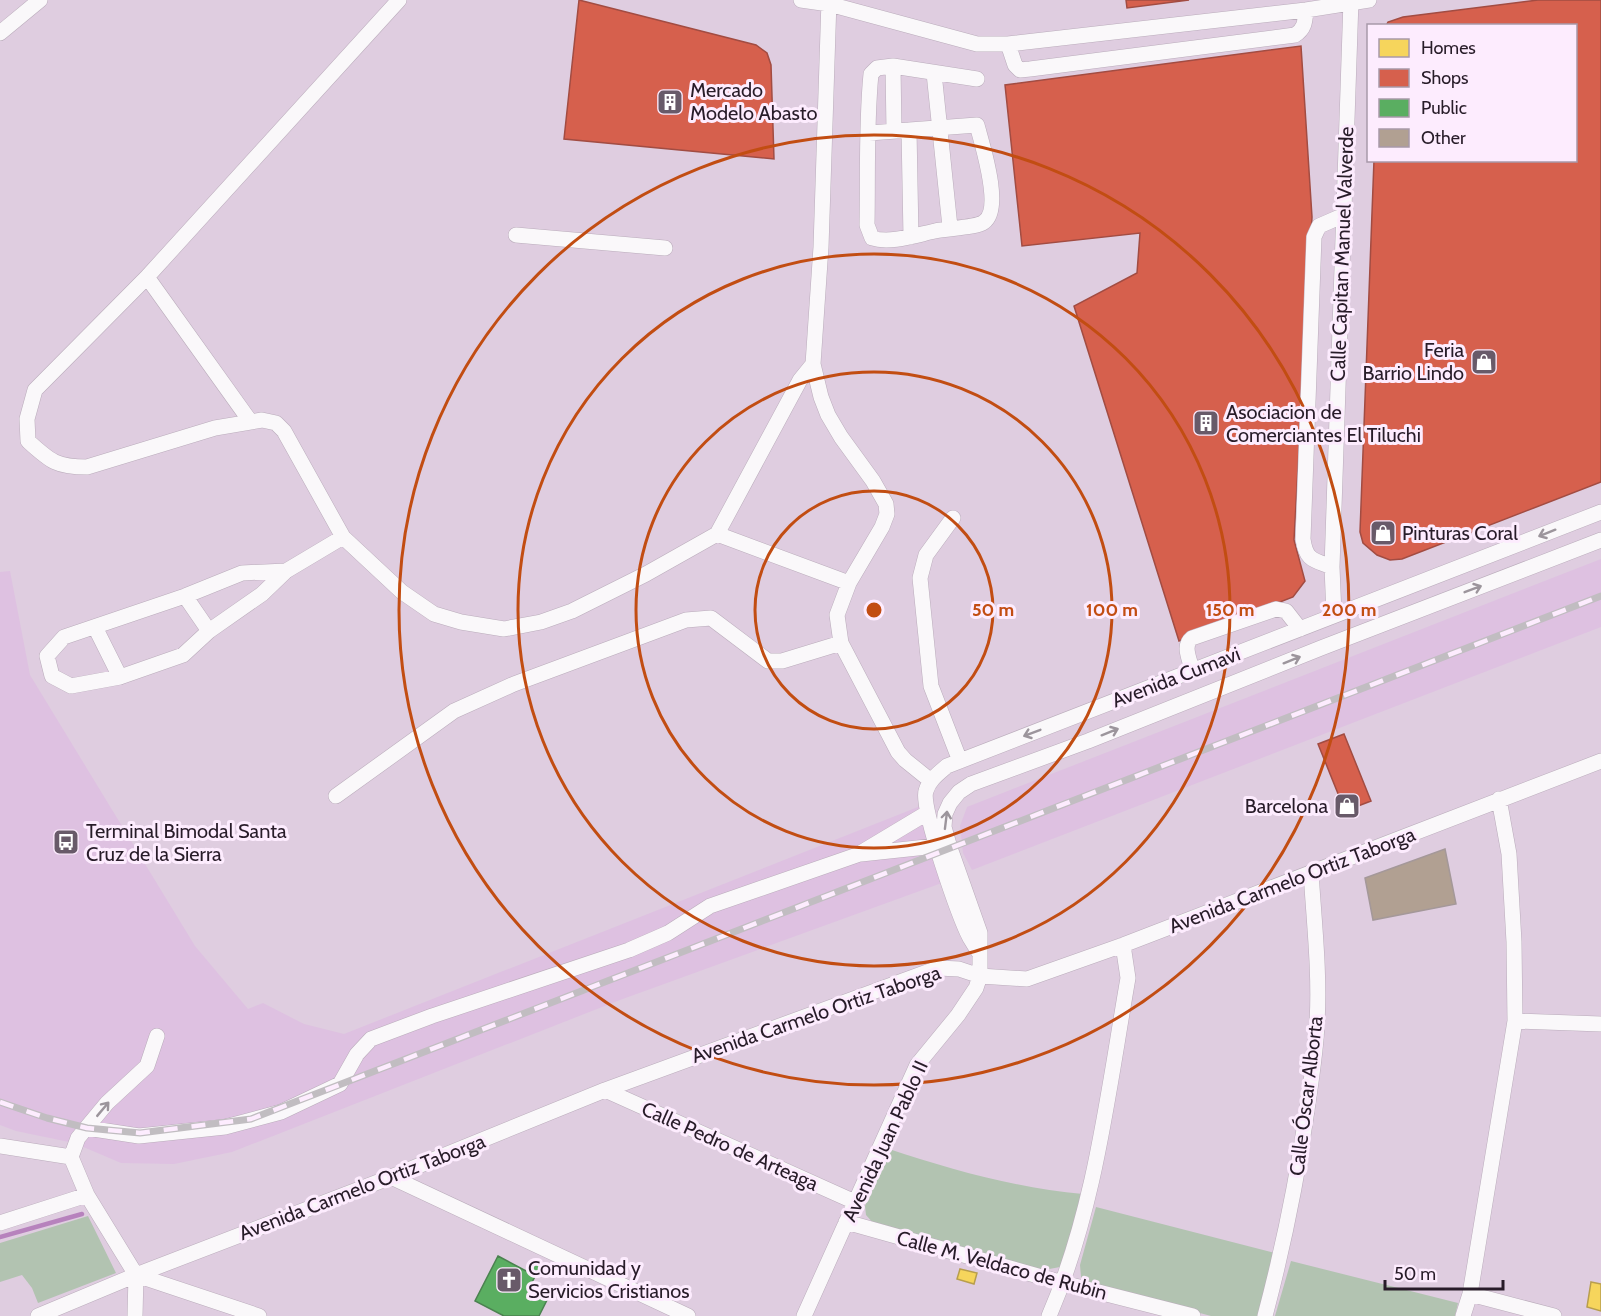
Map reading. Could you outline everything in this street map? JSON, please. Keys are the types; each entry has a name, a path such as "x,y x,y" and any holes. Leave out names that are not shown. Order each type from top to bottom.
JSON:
{"street":[{"path":"0,33 40,0"},
{"path":"399,0 147,277 35,390 27,419 28,441 51,461 70,467 87,467 215,428 262,420 276,423 284,431 342,537 402,592 434,614 461,622 504,629 541,622 572,611 646,574 717,534 800,380 813,364"},
{"path":"801,0 829,2 977,44 1008,44 1306,10 1351,1 1369,0"},
{"name":"Calle Capitan Manuel Valverde","path":"1334,615 1332,567 1351,1"},
{"path":"829,2 821,247 813,364 828,416 873,481 886,504 887,514 882,527 849,583 837,615 841,643 898,752 931,781 925,791 927,813 936,846 969,936 981,956"},
{"path":"1008,44 1015,65 1020,70 1030,69 1295,35 1305,24 1306,10"},
{"path":"893,66 902,130 911,237"},
{"path":"869,133 977,125 989,170 992,205 989,217 983,223 950,227 911,237 879,240 872,238 867,225 869,133 871,74 877,68 893,66 977,79"},
{"path":"934,73 950,227"},
{"path":"1332,567 1311,559 1305,551 1303,539 1314,237 1319,226 1342,216"},
{"path":"516,235 665,248"},
{"path":"147,277 250,422"},
{"name":"Avenida Cumavi","path":"931,781 947,766 1601,512"},
{"path":"953,518 926,555 920,578 931,686 960,761"},
{"path":"717,534 849,583"},
{"path":"286,571 242,573 185,596 64,637 47,656 52,676 70,686 120,677 183,656 209,631 262,594 286,571 342,537"},
{"name":"Avenida Cumavi","path":"980,976 980,933 944,827 945,814 959,792 971,784 1088,741 1601,540"},
{"path":"1514,546 1524,570"},
{"path":"185,596 209,631"},
{"path":"1192,670 1186,647 1192,638 1276,609 1286,611 1300,629"},
{"path":"336,796 454,711 514,684 686,620 711,618 768,662 782,662 841,643"},
{"path":"95,627 120,677"},
{"path":"1077,715 1088,741"},
{"name":"Avenida Carmelo Ortiz Taborga","path":"38,1316 136,1275 391,1177 605,1090 938,968 959,969 980,976 1027,979 1123,945 1601,761"},
{"path":"1463,1316 1470,1294 1515,1021 1514,942 1509,854 1499,799"},
{"path":"87,1128 139,1136 225,1126 281,1112 340,1084 357,1054 371,1039 432,1016 629,950 668,933 710,906 857,855 927,813"},
{"path":"857,855 936,846"},
{"name":"Calle Óscar Alborta","path":"1265,1316 1282,1252 1299,1167 1314,1065 1317,968 1311,872"},
{"path":"1049,1316 1063,1283 1091,1187 1128,978 1123,945"},
{"name":"Avenida Juan Pablo II","path":"804,1316 917,1065 957,1015 976,988 980,976"},
{"path":"1515,1021 1601,1024"},
{"path":"135,1316 136,1275 87,1195 71,1156 78,1138 107,1103 147,1066 157,1036"},
{"name":"Calle Pedro de Arteaga","path":"605,1090 855,1202"},
{"path":"0,1146 71,1156"},
{"path":"391,1177 688,1316"},
{"path":"0,1223 87,1195"},
{"name":"Calle M. Veldaco de Rubin","path":"846,1222 1063,1283 1193,1316"},
{"path":"136,1275 259,1316"},
{"path":"1470,1294 1554,1316"}],"shaded area":[{"path":"1601,559 1601,627 972,870 963,853 960,826 967,807"},
{"name":"Terminal Bimodal Santa Cruz de la Sierra","path":"10,571 30,675 195,946 248,1009 263,1003 304,1024 344,1034 923,805 950,880 620,1000 232,1152 174,1164 121,1163 74,1143 16,1131 0,1125 0,572"}],"green space":[{"path":"889,1149 985,1177 1083,1194 1060,1267 1044,1270 874,1224 866,1215 865,1206"},
{"path":"1096,1207 1275,1253 1259,1316 1211,1316 1085,1282 1081,1277 1080,1265"},
{"path":"88,1216 116,1273 38,1303 32,1288 22,1275 0,1282 0,1243"},
{"path":"1291,1261 1458,1303 1455,1316 1275,1316"}],"building: Homes":[{"path":"960,1269 977,1273 974,1284 957,1279"},
{"path":"1591,1282 1601,1284 1601,1311 1587,1307"}],"building: Shops":[{"name":"Mercado Modelo Abasto","path":"579,0 756,45 767,53 771,65 774,159 564,139"},
{"path":"1126,0 1189,0 1127,8"},
{"name":"Feria Barrio Lindo","path":"1538,0 1601,0 1601,482 1402,559 1390,560 1377,555 1363,543 1360,532 1374,162 1577,162 1577,24 1387,24 1403,17"},
{"name":"Asociacion de Comerciantes El Tiluchi","path":"1301,46 1312,217 1294,540 1305,581 1293,597 1179,641 1074,306 1137,273 1140,233 1022,246 1005,85"},
{"path":"1344,734 1371,801 1345,811 1318,744"}],"building: Public":[{"name":"Comunidad y Servicios Cristianos","path":"498,1256 526,1271 532,1260 541,1265 528,1290 547,1300 539,1316 504,1316 475,1301"}],"building: Other":[{"path":"1445,849 1456,904 1373,920 1365,878"}],"waterway":[{"path":"0,1237 82,1214"}],"railway":[{"path":"0,1102 47,1118 87,1128 140,1133 251,1119 1601,596"}],"place":[{"name":"Mercado Modelo Abasto","path":"670,102"},
{"name":"Feria Barrio Lindo","path":"1484,362"},
{"name":"Asociacion de Comerciantes El Tiluchi","path":"1206,423"},
{"name":"Pinturas Coral","path":"1383,533"},
{"name":"Barcelona","path":"1347,806"},
{"name":"Terminal Bimodal Santa Cruz de la Sierra","path":"66,842"},
{"name":"Comunidad y Servicios Cristianos","path":"509,1280"}]}
